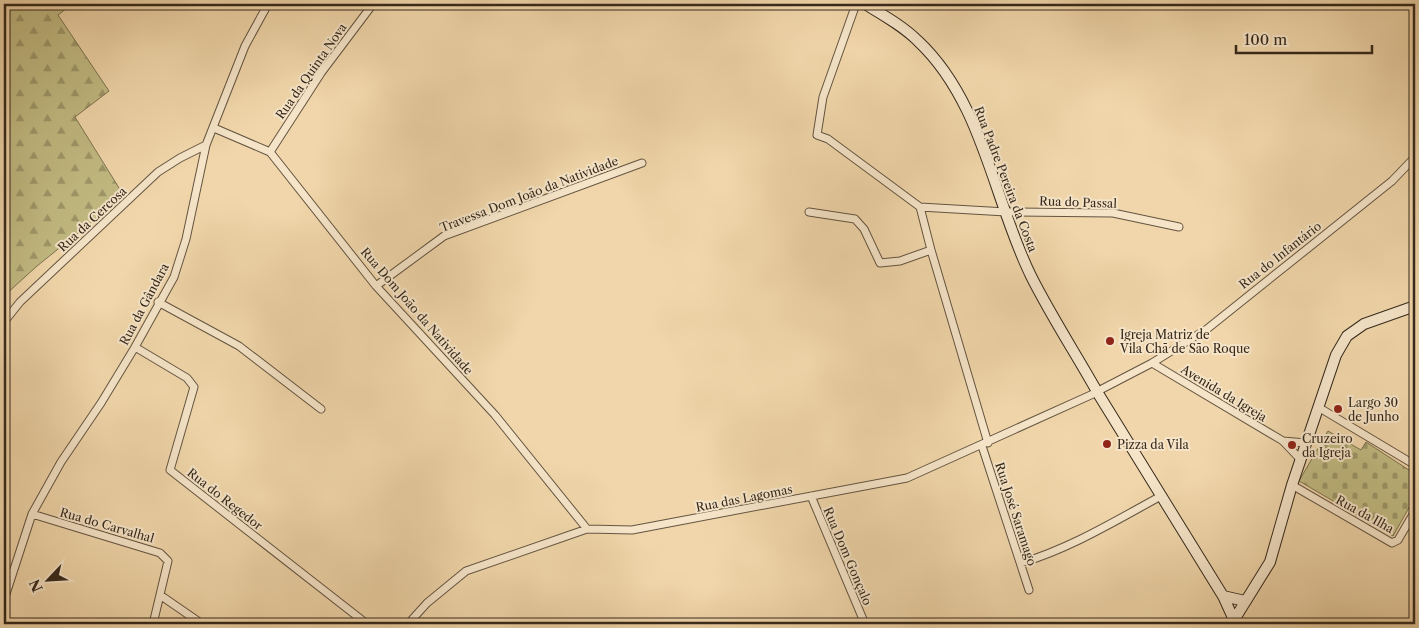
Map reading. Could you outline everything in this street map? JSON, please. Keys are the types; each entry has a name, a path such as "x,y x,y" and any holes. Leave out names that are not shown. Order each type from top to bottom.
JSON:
{"street":[{"name":"Rua da Gândara","path":"4,600 32,514 65,455 101,403 135,347 158,302 174,277 186,239 206,146 245,46 268,4"},
{"name":"Rua da Quinta Nova","path":"270,152 322,73 373,4"},
{"path":"856,4 823,97 817,135 828,139 920,208"},
{"name":"Rua Padre Pereira da Costa","path":"865,4 918,41 937,62 973,123 1030,275 1097,392 1223,596 1234,622"},
{"name":"Rua Dom João da Natividade","path":"214,128 270,152 376,286 495,415 587,529"},
{"name":"Rua da Cercosa","path":"4,322 20,302 158,172 180,158 206,146"},
{"name":"Rua do Infantário","path":"1152,363 1207,329 1392,181 1415,157"},
{"name":"Travessa Dom João da Natividade","path":"376,286 444,236 642,163"},
{"name":"Rua do Passal","path":"920,208 1006,212 1113,213 1179,227"},
{"name":"Rua José Saramago","path":"920,208 985,445 1029,590"},
{"path":"809,212 855,219 864,229 880,264 900,261 931,250"},
{"path":"158,302 239,346 321,409"},
{"path":"1234,622 1270,562 1292,485 1336,355 1347,336 1364,324 1415,306"},
{"name":"Rua do Regedor","path":"135,347 187,378 194,386 170,470 367,624"},
{"path":"1097,392 1152,363"},
{"name":"Avenida da Igreja","path":"1152,363 1303,452"},
{"name":"Rua das Lagomas","path":"408,624 427,603 466,571 587,529 632,530 874,486 906,478 985,445 1097,392"},
{"path":"1318,407 1415,465"},
{"name":"Avenida da Igreja","path":"1283,441 1303,452"},
{"name":"Rua da Ilha","path":"1292,485 1392,543 1398,540 1415,511"},
{"name":"Rua Dom Gonçalo","path":"811,496 865,624"},
{"path":"1021,563 1052,553 1074,543 1161,496"},
{"name":"Rua do Carvalhal","path":"32,514 160,552 168,561 153,624"},
{"path":"160,595 202,624"},
{"path":"1223,596 1245,601"}],"green space":[{"path":"4,4 72,4 58,15 109,91 75,117 124,196 37,266 4,296"},
{"path":"1328,431 1361,450 1366,442 1415,474 1415,497 1393,536 1299,481"}],"place":[{"name":"Igreja Matriz de Vila Chã de São Roque","path":"1110,341"},
{"name":"Largo 30 de Junho","path":"1338,409"},
{"name":"Pizza da Vila","path":"1107,444"},
{"name":"Cruzeiro da Igreja","path":"1292,445"}]}
